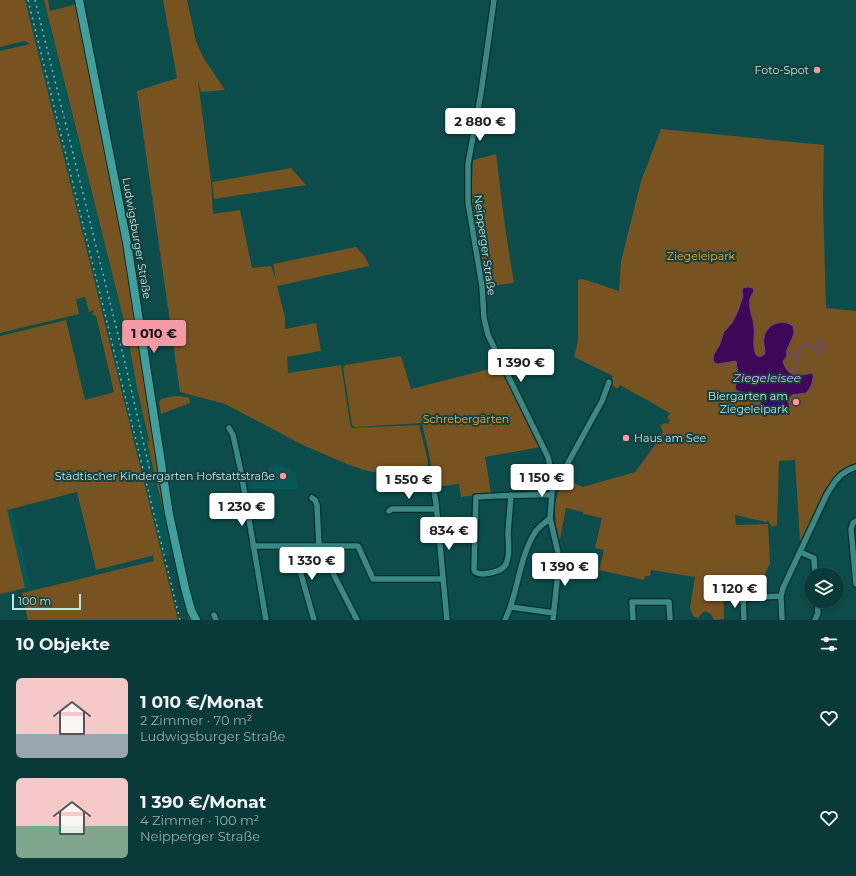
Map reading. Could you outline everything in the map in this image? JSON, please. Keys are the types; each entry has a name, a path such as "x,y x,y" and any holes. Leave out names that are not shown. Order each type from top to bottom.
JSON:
{"main road":[{"name":"Ludwigsburger Straße","path":"80,0 129,253 169,514 185,588 191,610 196,620"}],"street":[{"name":"Neipperger Straße","path":"494,0 481,93 468,164 468,202 482,286 484,318 488,335 548,457 553,480 550,518 558,553 558,571 553,620"},
{"path":"553,480 558,478 563,472 602,401 610,382"},
{"path":"229,428 233,435 240,464 266,620"},
{"path":"782,620 781,596 783,588 827,494 836,480 843,473 856,467"},
{"path":"433,486 446,620"},
{"path":"511,495 508,556 506,563 504,567 498,571 478,574 474,569 475,498 511,495 551,495"},
{"path":"312,498 315,500 317,505 319,546 357,620"},
{"path":"388,511 392,508 436,509"},
{"path":"505,620 511,607 524,557 537,530 550,518"},
{"path":"856,521 853,523 851,529 856,584"},
{"path":"253,546 358,546 373,579 443,580"},
{"path":"293,546 314,620"},
{"path":"800,552 814,558 815,568"},
{"path":"744,620 743,598 781,596"},
{"path":"633,620 632,602 669,602 670,620"},
{"path":"511,607 554,613"},
{"path":"815,620 818,613 818,608"}],"shaded area":[{"path":"25,0 44,0 127,333 149,442 147,443 173,555 163,557"},
{"path":"0,461 31,587 0,595"},
{"name":"Städtischer Kindergarten Hofstattstraße","path":"277,463 297,474 296,482 299,489 248,489 246,478 268,477 268,469"}],"green space":[{"path":"0,0 25,0 178,620 28,620 22,593 154,561 153,555 96,570 77,492 7,510 25,588 0,594 0,336 66,320 85,400 114,392 96,316 92,314 94,310 89,312 85,297 76,299 79,314 0,333 0,51 30,44 25,41 0,47"},
{"path":"44,0 48,0 50,11 78,4 133,293 192,620 189,620 147,442 149,441 127,333"},
{"name":"Schrebergärten","path":"163,0 187,0 196,41 203,57 225,90 201,92 198,81 211,181 213,214 240,210 252,268 271,266 276,280 273,264 356,247 366,258 369,266 277,286 285,317 285,329 316,323 321,351 287,357 288,373 341,365 351,428 419,425 427,457 429,475 411,476 411,492 403,482 397,478 349,465 303,445 225,404 180,392 137,91 177,78"},
{"name":"Ziegeleipark","path":"661,129 824,145 823,201 826,308 856,311 856,464 840,471 828,486 800,542 795,460 779,461 777,525 772,527 768,521 765,522 735,515 736,525 768,524 770,563 763,578 723,579 724,619 714,620 711,614 705,611 698,618 693,616 690,608 695,577 651,570 650,576 645,576 644,580 599,570 604,550 595,548 602,518 566,508 560,539 556,526 555,503 563,478 583,487 635,472 663,432 660,425 665,423 668,424 670,420 667,418 670,413 620,385 617,389 610,383 613,376 574,357 578,341 578,280 586,280 619,291 621,261 641,181"},
{"path":"496,154 514,283 484,287 471,203 473,160"},
{"path":"291,168 306,185 214,199 212,182"},
{"name":"Schrebergärten","path":"401,356 411,389 501,366 541,447 485,457 491,493 461,497 459,484 435,487 422,423 355,427 352,425 343,368 345,365"},
{"path":"174,396 189,397 190,403 161,414 159,402 161,399"}],"water":[{"name":"Ziegeleisee","path":"743,288 753,288 754,291 749,303 754,323 754,344 756,355 760,357 765,354 765,333 771,326 780,323 789,324 793,326 794,334 786,352 787,356 783,361 785,367 791,373 799,375 813,373 813,381 808,391 806,393 792,395 786,400 790,405 777,416 768,414 756,394 751,392 740,392 735,389 738,374 736,361 718,364 713,360 714,354 719,346 724,332 732,323 738,311 743,296"}],"waterway":[{"path":"787,356 798,354 805,343 812,349 815,348 819,355 820,352 818,341 820,341 824,347 828,347"},
{"path":"793,375 798,354"}],"railway":[{"path":"28,0 180,620"},
{"path":"35,0 126,367 153,484"}],"place":[{"name":"Foto-Spot","path":"817,70"},
{"name":"Biergarten am Ziegeleipark","path":"796,402"},
{"name":"Haus am See","path":"626,438"},
{"name":"Städtischer Kindergarten Hofstattstraße","path":"283,476"}]}
